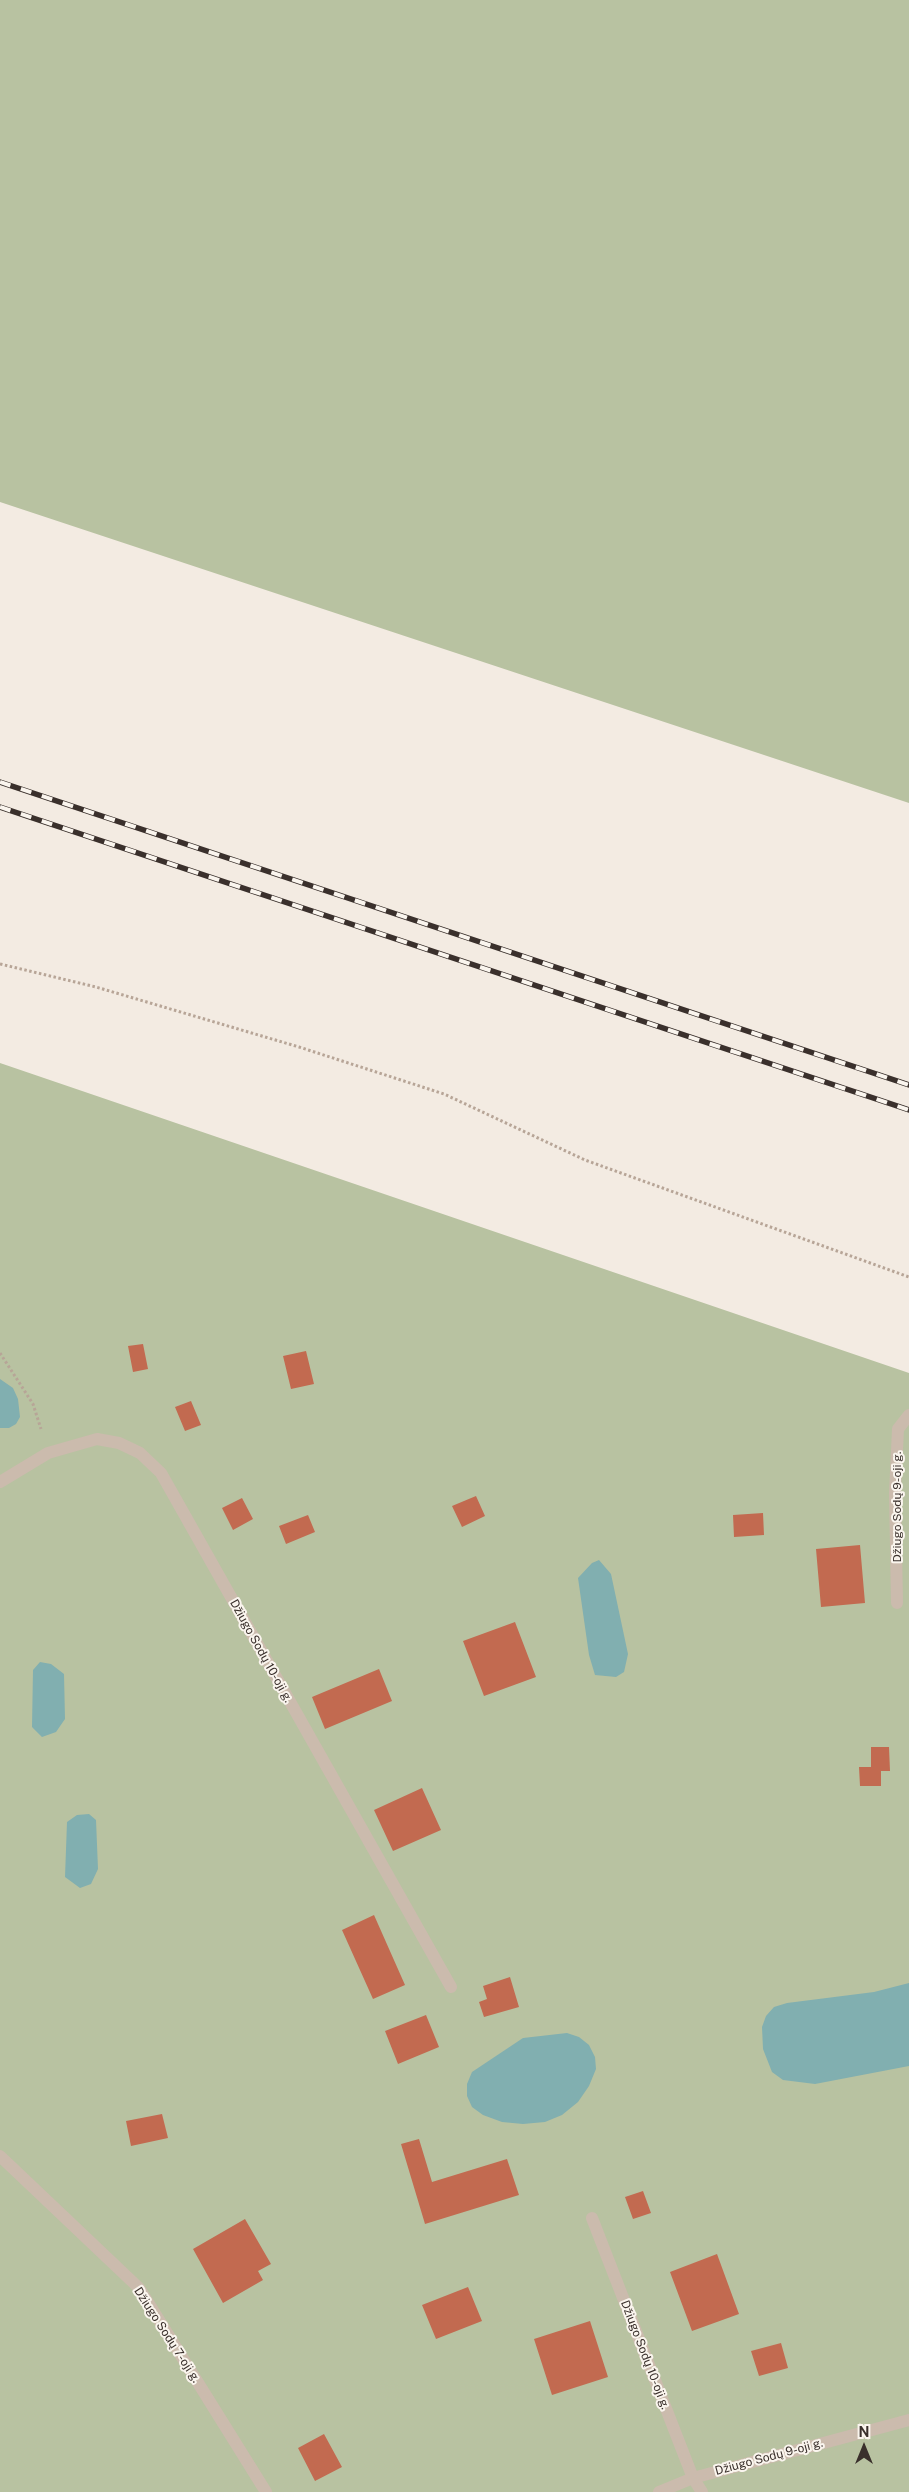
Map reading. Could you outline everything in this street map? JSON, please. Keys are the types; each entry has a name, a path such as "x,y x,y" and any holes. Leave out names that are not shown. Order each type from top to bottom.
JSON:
{"street":[{"name":"Džiugo Sodų 9-oji g.","path":"897,1603 896,1493 898,1430 909,1415"},
{"name":"Džiugo Sodų 10-oji g.","path":"0,1482 48,1453 97,1440 119,1443 140,1453 161,1473 451,1987"},
{"name":"Džiugo Sodų 7-oji g.","path":"0,2156 139,2288 266,2492"},
{"name":"Džiugo Sodų 10-oji g.","path":"592,2218 693,2478 702,2492"},
{"name":"Džiugo Sodų 9-oji g.","path":"659,2492 693,2478 909,2420"}],"path":[{"path":"0,964 105,990 299,1047 444,1094 585,1160 909,1277"},
{"path":"0,1353 34,1404 48,1453"}],"green space":[{"path":"0,0 909,0 909,803 0,502"},
{"path":"0,1063 909,1373 909,2492 0,2492"}],"water":[{"path":"0,1379 13,1388 18,1399 20,1417 16,1424 9,1428 0,1428"},
{"path":"599,1560 611,1574 628,1654 624,1672 616,1677 595,1675 589,1655 578,1578 592,1563"},
{"path":"40,1662 51,1664 64,1674 65,1719 56,1732 42,1737 32,1727 33,1670"},
{"path":"89,1814 96,1820 98,1869 91,1884 80,1888 65,1877 67,1822 77,1815"},
{"path":"909,1983 909,2066 815,2084 783,2080 772,2072 763,2049 762,2027 766,2016 774,2007 787,2003 874,1992"},
{"path":"567,2033 579,2037 589,2045 595,2057 596,2069 589,2086 578,2102 562,2115 545,2122 523,2124 502,2122 483,2115 472,2107 467,2096 467,2084 472,2072 523,2038"}],"building":[{"path":"143,1344 148,1369 133,1372 128,1346"},
{"path":"306,1351 314,1384 291,1389 283,1356"},
{"path":"191,1401 201,1425 185,1431 175,1407"},
{"path":"476,1496 485,1516 462,1527 452,1506"},
{"path":"242,1498 253,1519 233,1530 222,1508"},
{"path":"763,1513 764,1535 734,1537 733,1515"},
{"path":"308,1515 315,1532 286,1544 279,1526"},
{"path":"860,1545 865,1603 821,1607 816,1549"},
{"path":"515,1622 536,1677 484,1696 463,1641"},
{"path":"379,1669 392,1701 325,1729 312,1697"},
{"path":"871,1747 889,1747 890,1771 881,1771 881,1786 860,1786 859,1767 871,1767"},
{"path":"422,1788 441,1830 393,1851 374,1810"},
{"path":"374,1915 405,1985 373,1999 342,1930"},
{"path":"510,1977 519,2007 484,2017 479,2002 487,1999 483,1986"},
{"path":"426,2015 439,2047 398,2064 385,2031"},
{"path":"162,2114 168,2138 131,2146 126,2121"},
{"path":"419,2139 432,2182 507,2159 519,2195 425,2224 401,2144"},
{"path":"643,2191 651,2213 633,2219 625,2197"},
{"path":"245,2219 271,2264 258,2271 263,2280 223,2303 193,2249"},
{"path":"717,2254 739,2314 692,2331 670,2272"},
{"path":"468,2287 482,2321 436,2339 422,2305"},
{"path":"590,2321 608,2377 552,2395 534,2339"},
{"path":"781,2343 788,2368 759,2376 751,2351"},
{"path":"324,2434 342,2467 315,2481 298,2448"}],"railway":[{"path":"0,782 909,1085"},
{"path":"0,807 909,1110"}]}
